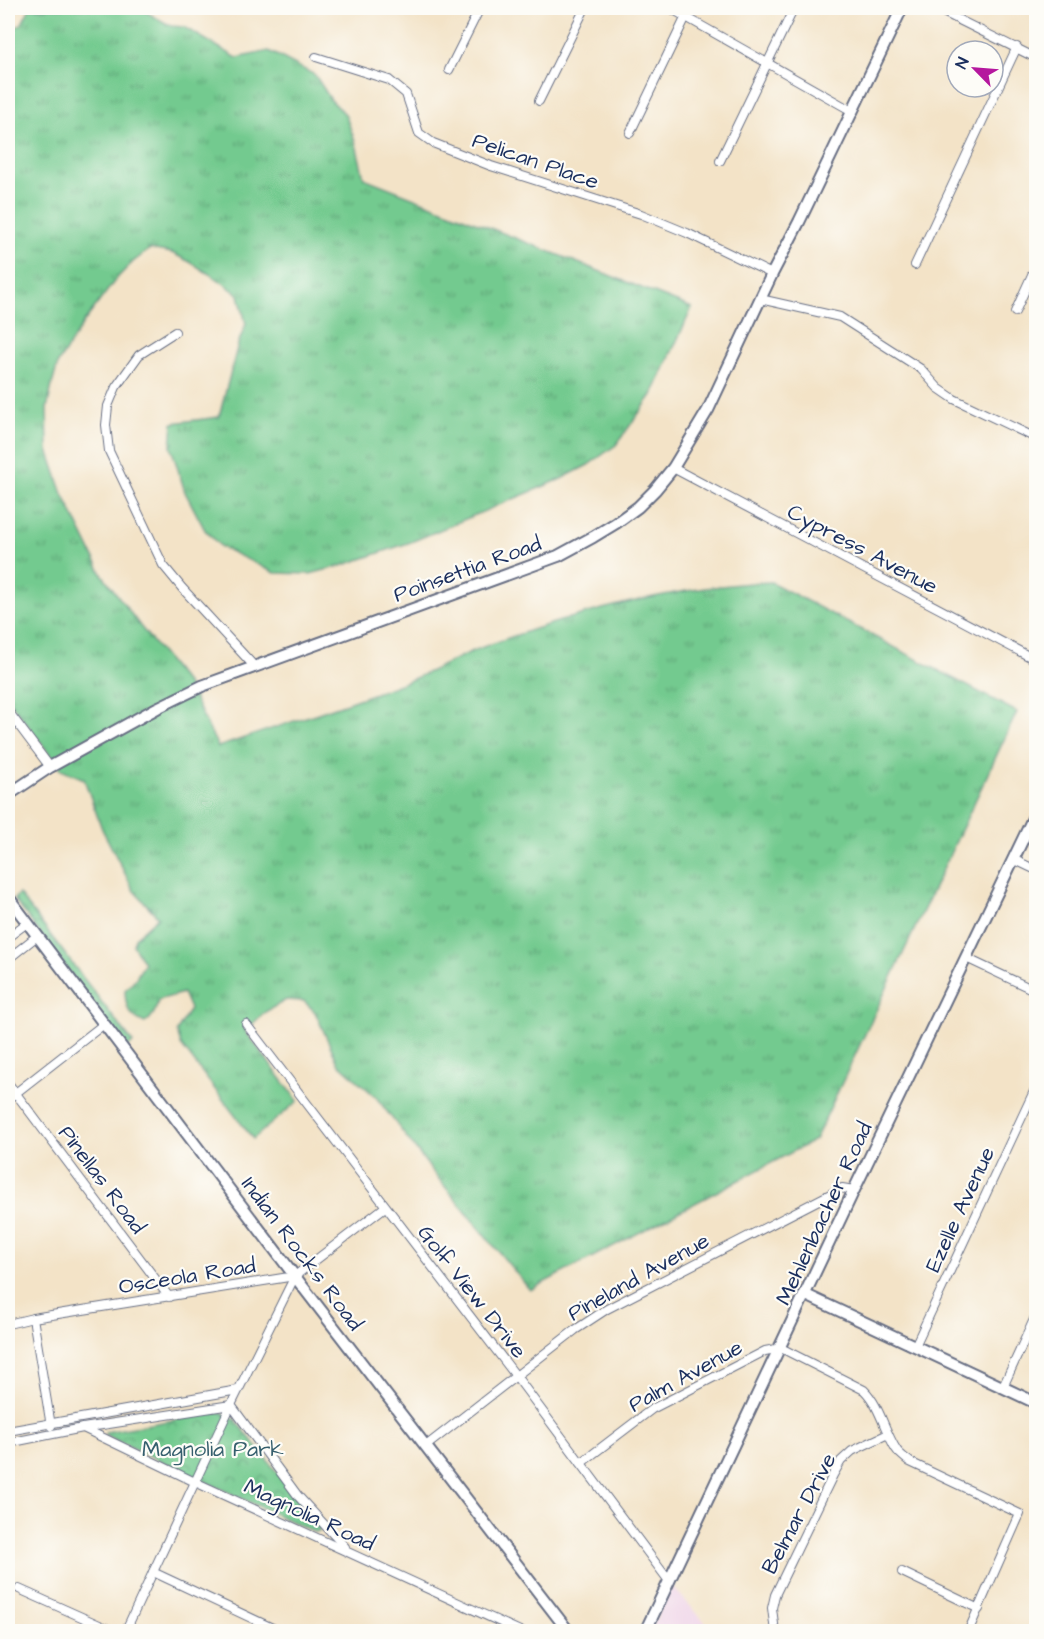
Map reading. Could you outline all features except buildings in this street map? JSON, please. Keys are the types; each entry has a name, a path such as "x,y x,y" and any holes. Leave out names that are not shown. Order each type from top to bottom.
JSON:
{"street":[{"path":"449,70 480,8"},
{"path":"539,101 585,8"},
{"path":"670,8 852,111"},
{"path":"630,133 690,8"},
{"path":"720,161 794,8"},
{"name":"Poinsettia Road","path":"8,795 50,767 202,686 558,555 609,528 638,507 673,468 708,410 772,273 800,222 902,8"},
{"path":"935,8 1034,57 1036,46"},
{"path":"915,265 1017,47"},
{"name":"Pelican Place","path":"316,57 388,80 406,94 419,133 433,143 491,166 641,214 772,273"},
{"path":"1015,312 1036,266"},
{"path":"760,298 840,317 921,369 938,388 954,399 1036,438"},
{"path":"175,332 139,355 116,387 108,406 106,425 109,451 163,565 254,666"},
{"name":"Cypress Avenue","path":"673,468 1036,660"},
{"path":"8,711 50,767"},
{"name":"Mehlenbacher Road","path":"645,1632 1036,812"},
{"path":"1013,859 1036,870"},
{"name":"Indian Rocks Road","path":"8,897 569,1632"},
{"path":"8,937 27,923"},
{"path":"8,959 37,936"},
{"path":"966,958 1036,991"},
{"path":"8,1099 104,1024"},
{"name":"Golf View Drive","path":"246,1024 516,1376 669,1581"},
{"name":"Pinellas Road","path":"8,1083 169,1297"},
{"name":"Ezelle Avenue","path":"915,1346 1036,1087"},
{"name":"Pineland Avenue","path":"426,1446 575,1330 607,1309 842,1188 854,1190"},
{"name":"Osceola Road","path":"8,1324 33,1318 296,1276 385,1207"},
{"path":"125,1632 238,1390 296,1276"},
{"path":"806,1294 1036,1403"},
{"path":"1003,1387 1036,1315"},
{"path":"33,1318 52,1435"},
{"path":"781,1348 864,1390 876,1405 899,1453 910,1462 1020,1514 968,1632"},
{"name":"Palm Avenue","path":"581,1463 652,1409 765,1351 781,1348"},
{"path":"8,1431 238,1390"},
{"path":"8,1443 83,1428 231,1405"},
{"path":"231,1405 298,1496 348,1551"},
{"name":"Magnolia Road","path":"83,1428 522,1632"},
{"name":"Belmar Drive","path":"775,1632 772,1608 775,1595 833,1474 841,1461 852,1451 888,1434"},
{"path":"153,1572 281,1632"},
{"path":"902,1572 979,1609"},
{"path":"19,1589 115,1632"}],"shaded area":[{"path":"672,1586 713,1631 650,1632"}],"green space":[{"path":"30,8 139,8 171,26 184,27 237,58 269,51 315,75 331,100 345,114 356,144 364,178 692,308 652,395 616,445 588,465 561,479 411,542 310,574 275,573 221,547 205,530 185,492 171,447 173,423 219,417 238,344 246,324 239,295 219,280 172,253 150,249 133,262 116,279 84,322 58,363 47,409 48,450 63,494 102,574 188,686 218,747 384,690 483,647 553,623 661,595 771,582 1017,712 815,1140 530,1290 433,1172 376,1097 338,1063 315,1012 304,1001 286,1000 265,1012 245,1031 298,1101 253,1139 181,1045 177,1031 190,1009 183,993 158,1000 154,1013 145,1023 132,1014 127,1006 125,990 136,978 144,963 133,945 135,938 158,917 134,891 102,829 84,779 61,769 8,699 8,30 21,25"},
{"path":"19,894 133,1043 127,1048 14,899"},
{"name":"Magnolia Park","path":"219,1412 235,1419 320,1527 319,1532 314,1532 105,1435 106,1432"}]}
